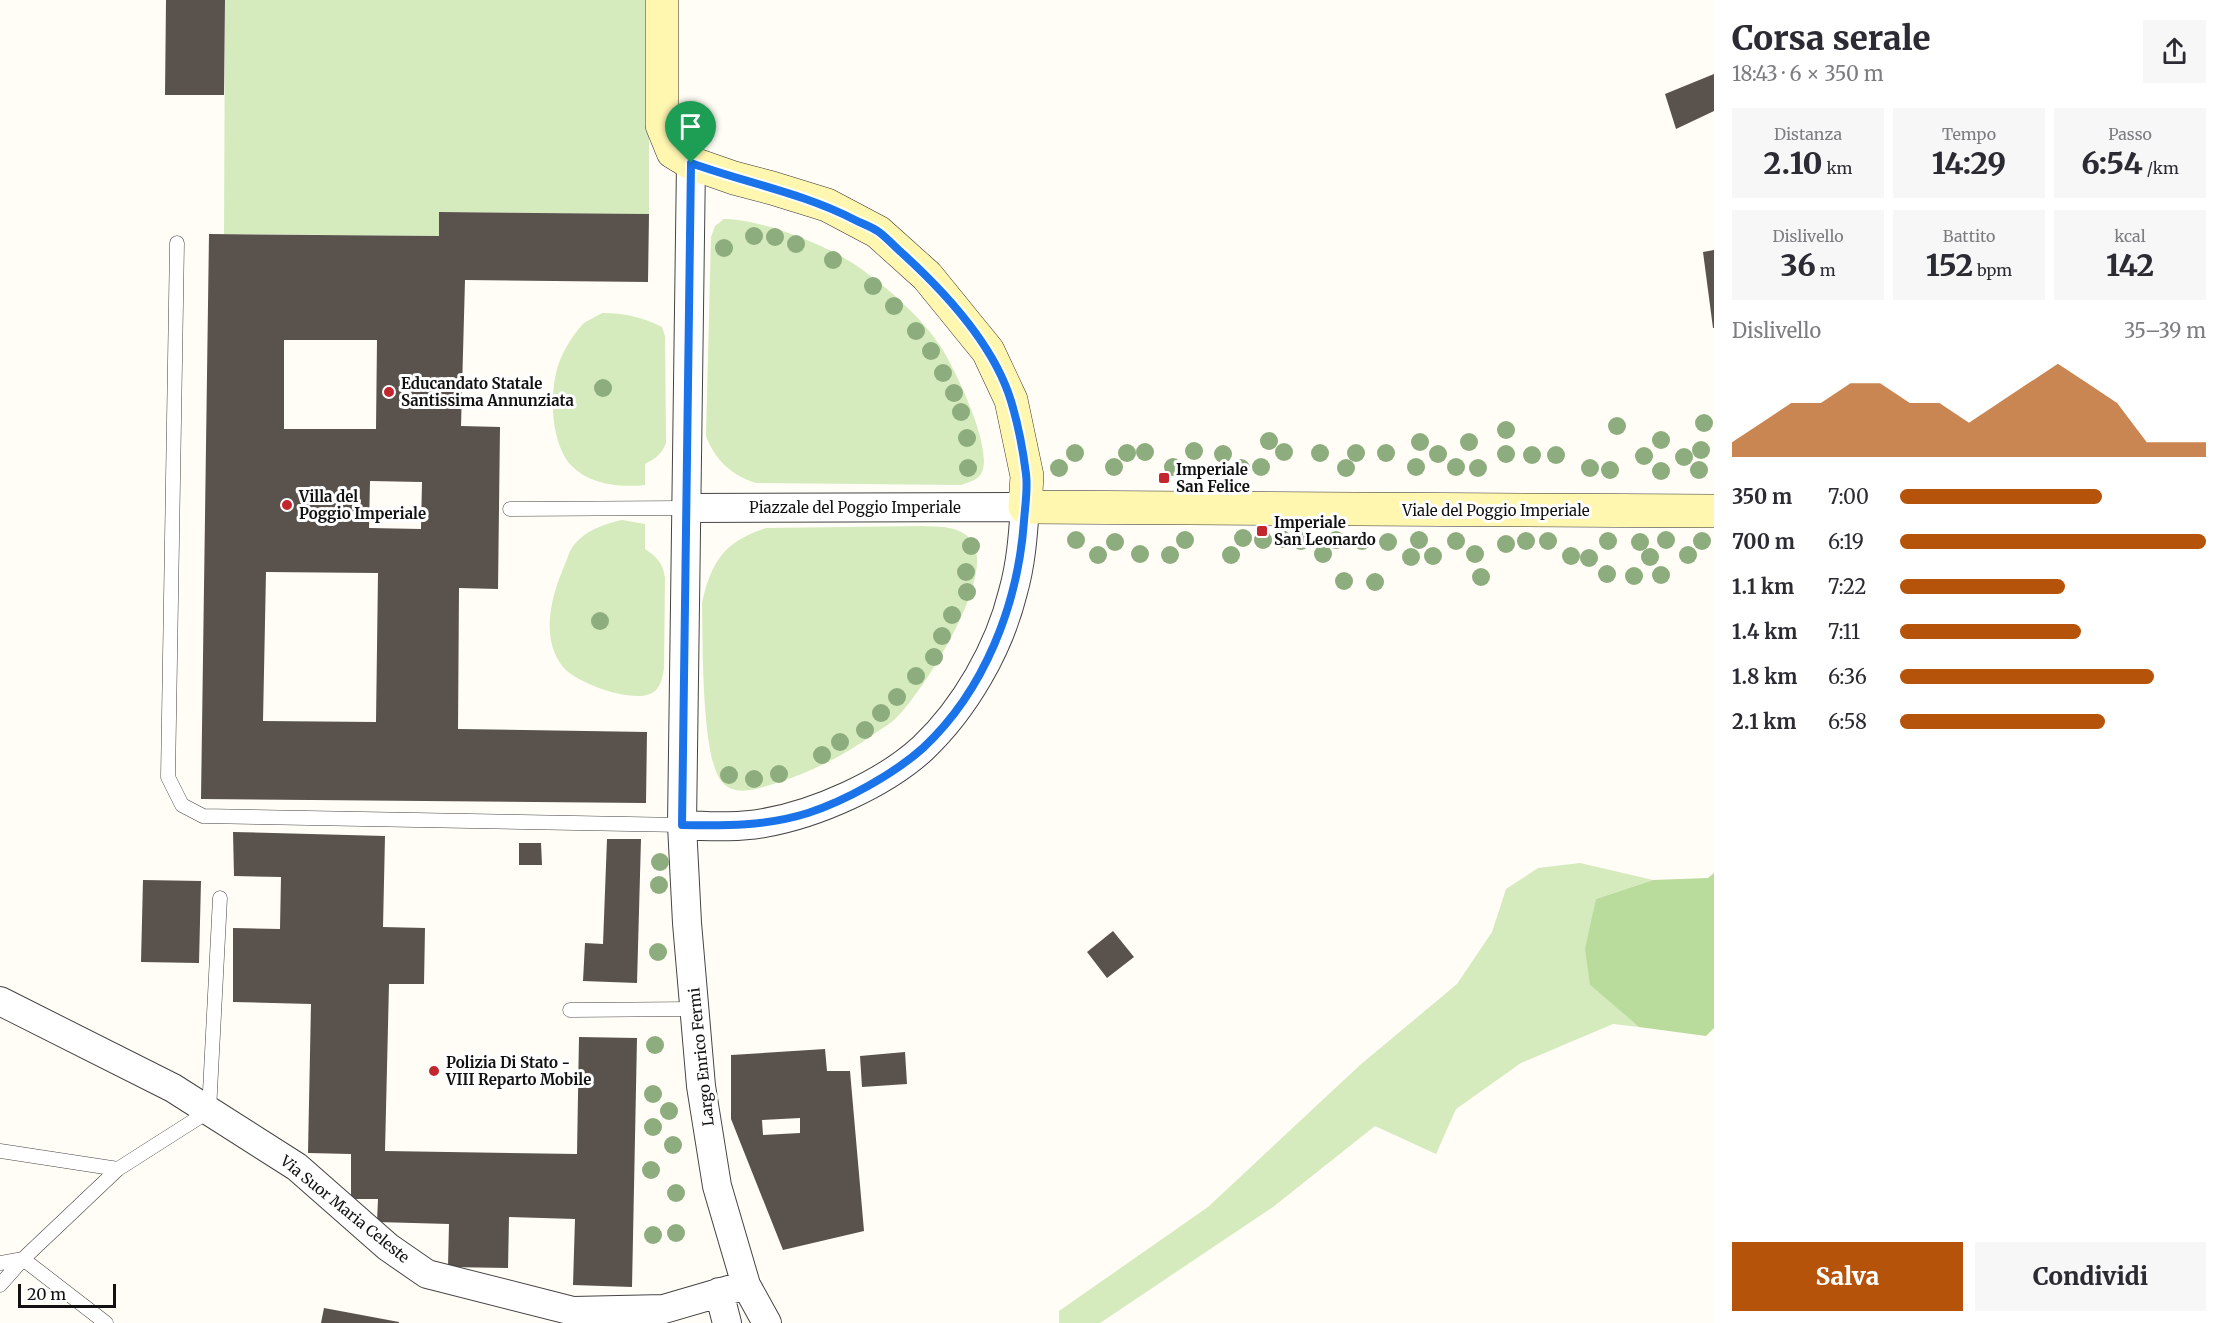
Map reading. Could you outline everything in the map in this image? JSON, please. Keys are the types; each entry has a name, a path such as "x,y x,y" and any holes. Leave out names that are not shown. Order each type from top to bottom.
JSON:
{"street":[{"path":"663,0 662,125 674,152 691,163 734,178 827,205 878,232 927,276 988,351 1011,400 1027,476 1022,550 1013,593 998,637 979,674 954,712 922,748 887,774 849,795 808,813 763,823 726,826 682,825 691,163"},
{"name":"Piazzale del Poggio Imperiale","path":"685,508 1025,507"},
{"name":"Viale del Poggio Imperiale","path":"1025,507 1714,511"},
{"name":"Largo Enrico Fermi","path":"682,825 687,923 701,1086 717,1185 746,1285 767,1323"},
{"name":"Via Suor Maria Celeste","path":"0,1001 173,1088 297,1167 388,1247 427,1274 573,1311 664,1309 722,1313"},
{"path":"722,1313 746,1285"}],"lane":[{"path":"177,243 168,777 182,805 203,816 682,825"},
{"path":"510,509 685,508"},
{"path":"0,1285 23,1259 118,1169 209,1111 220,898"},
{"path":"570,1010 695,1009"},
{"path":"0,1151 118,1169"},
{"path":"0,1263 23,1259 106,1323"}],"green space":[{"path":"225,0 649,0 649,214 439,212 439,236 224,234"},
{"path":"724,219 739,220 776,229 831,251 871,276 914,314 941,347 972,410 983,448 984,463 979,476 961,485 756,483 739,476 725,466 714,452 706,436 711,237 715,226"},
{"path":"602,313 640,318 662,327 665,336 666,443 658,456 645,464 645,485 613,485 591,479 573,467 566,459 557,438 553,415 553,391 559,363 574,334 586,322"},
{"path":"622,520 645,524 645,549 659,561 665,578 664,669 657,688 652,693 643,696 619,694 580,679 563,667 551,642 550,615 556,587 569,553 579,540 590,532"},
{"path":"922,526 949,528 962,532 972,541 977,558 974,580 966,606 954,633 923,684 896,718 838,757 813,769 753,790 740,791 727,787 715,769 710,749 704,697 702,603 715,564 730,546 766,528"},
{"path":"1580,863 1653,880 1596,899 1590,985 1639,1027 1613,1024 1521,1063 1456,1109 1436,1154 1375,1126 1273,1207 1100,1323 1059,1323 1059,1311 1208,1207 1360,1065 1457,984 1492,932 1506,889 1538,868"},
{"path":"1714,873 1714,1028 1706,1036 1639,1027 1590,985 1585,949 1596,899 1653,880 1708,878"}],"building":[{"path":"166,0 225,0 224,95 165,95"},
{"path":"1714,74 1714,111 1676,129 1665,94"},
{"name":"Villa del Poggio Imperiale","path":"439,212 649,214 648,282 465,280 461,426 500,427 498,589 459,588 458,729 647,732 646,803 201,799 209,234 439,236","holes":["284,340 377,340 376,429 284,429","370,481 422,482 421,529 369,528","266,572 378,573 376,722 263,721"]},
{"path":"1714,250 1714,328 1713,328 1703,252"},
{"path":"233,832 385,836 383,927 425,928 424,984 389,984 385,1151 577,1154 579,1037 637,1038 632,1287 573,1285 575,1219 509,1217 508,1268 448,1267 449,1224 377,1222 378,1199 351,1199 351,1154 308,1153 311,1004 233,1002 233,928 280,929 281,877 234,876"},
{"path":"607,839 641,839 637,983 583,981 585,943 603,944"},
{"path":"519,843 541,843 542,865 519,865"},
{"path":"143,880 201,881 199,963 141,962"},
{"path":"1113,931 1134,957 1107,978 1087,952"},
{"path":"825,1049 827,1071 850,1071 864,1231 783,1250 731,1119 731,1055","holes":["800,1118 800,1133 763,1135 762,1120"]},
{"path":"905,1052 907,1084 862,1087 860,1056"},
{"path":"324,1308 399,1322 399,1323 321,1323"}],"place":[{"name":"Educandato Statale Santissima Annunziata","path":"389,392"},
{"name":"Imperiale San Felice","path":"1164,478"},
{"name":"Villa del Poggio Imperiale","path":"287,505"},
{"name":"Imperiale San Leonardo","path":"1262,531"},
{"name":"Polizia Di Stato - VIII Reparto Mobile","path":"434,1071"}],"route":[{"path":"691,163 827,205 878,232 927,276 988,351 1011,400 1027,476 1022,550 1013,593 998,637 979,674 954,712 922,748 887,774 849,795 808,813 763,823 726,826 682,825 691,163"}]}
